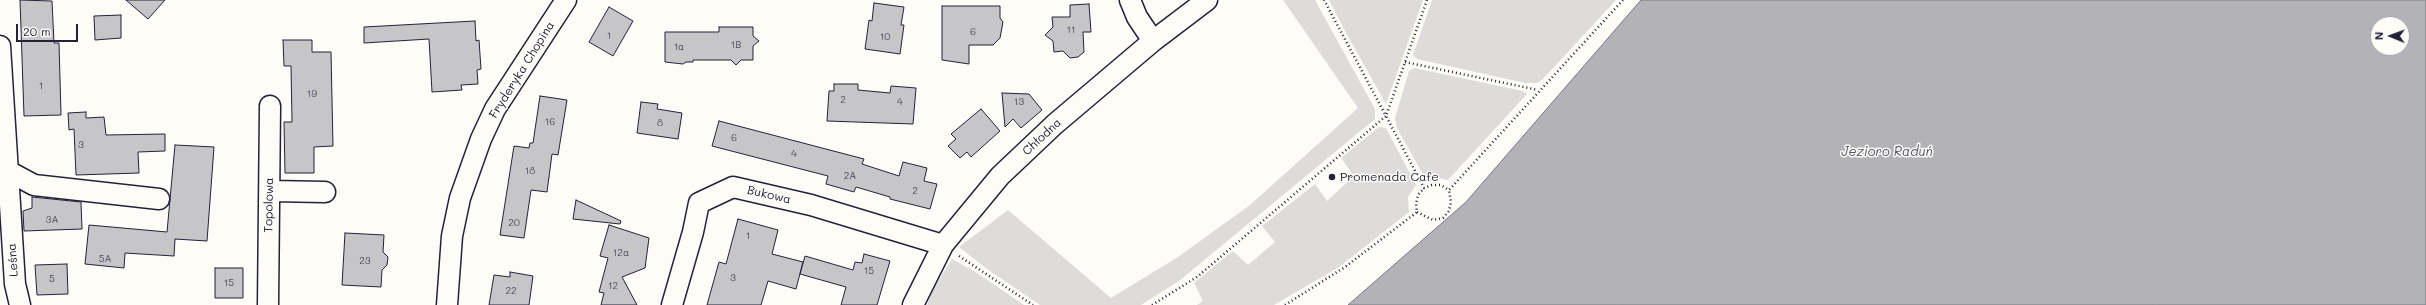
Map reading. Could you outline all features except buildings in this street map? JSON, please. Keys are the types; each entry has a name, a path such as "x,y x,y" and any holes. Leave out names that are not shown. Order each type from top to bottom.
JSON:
{"street":[{"name":"Fryderyka Chopina","path":"447,305 452,236 460,198 481,139 494,109 566,0"},
{"path":"1130,0 1137,17 1153,41"},
{"name":"Chłodna","path":"913,305 949,249 1000,176 1055,124 1153,41 1207,0"},
{"name":"Leśna","path":"0,46 6,170 15,284 20,305"},
{"name":"Topolowa","path":"268,305 270,106"},
{"path":"6,170 34,185 159,199"},
{"name":"Bukowa","path":"672,305 693,232 699,203 733,187 811,205 949,249"},
{"path":"270,192 325,192"}],"path":[{"path":"1324,0 1424,188"},
{"path":"1152,305 1197,277 1386,116 1427,0"},
{"path":"1449,190 1538,90 1623,0"},
{"path":"1405,62 1538,90"},
{"path":"1432,185 1441,185 1449,190 1452,202 1449,211 1443,218 1433,220 1417,212 1416,204 1418,195 1424,188 1432,185"},
{"path":"1285,305 1345,267 1417,212"},
{"path":"949,249 1033,305"}],"shaded area":[{"path":"1283,0 1315,0 1375,109 1375,119 1179,281 1141,305 1040,305 987,269 959,247 1008,210 1111,298 1178,257 1250,205 1358,108"},
{"path":"1329,0 1423,0 1386,104 1345,31"},
{"path":"1432,0 1616,0 1543,79 1537,83 1525,83 1417,59 1413,55"},
{"path":"1414,68 1523,91 1527,94 1448,180 1432,177 1426,180 1397,128 1395,118 1409,71"},
{"path":"1379,127 1386,128 1416,185 1408,197 1409,212 1339,267 1274,305 1197,305 1203,301 1194,283 1233,251 1248,265 1275,242 1262,226 1315,184 1327,201 1354,176 1341,158"},
{"path":"952,259 974,271 1024,305 927,305 931,293"}],"water":[{"name":"Jezioro Raduń","path":"1641,0 2426,0 2426,305 1348,305 1466,202"}],"place":[{"name":"Promenada Cafe","path":"1332,177"}]}
